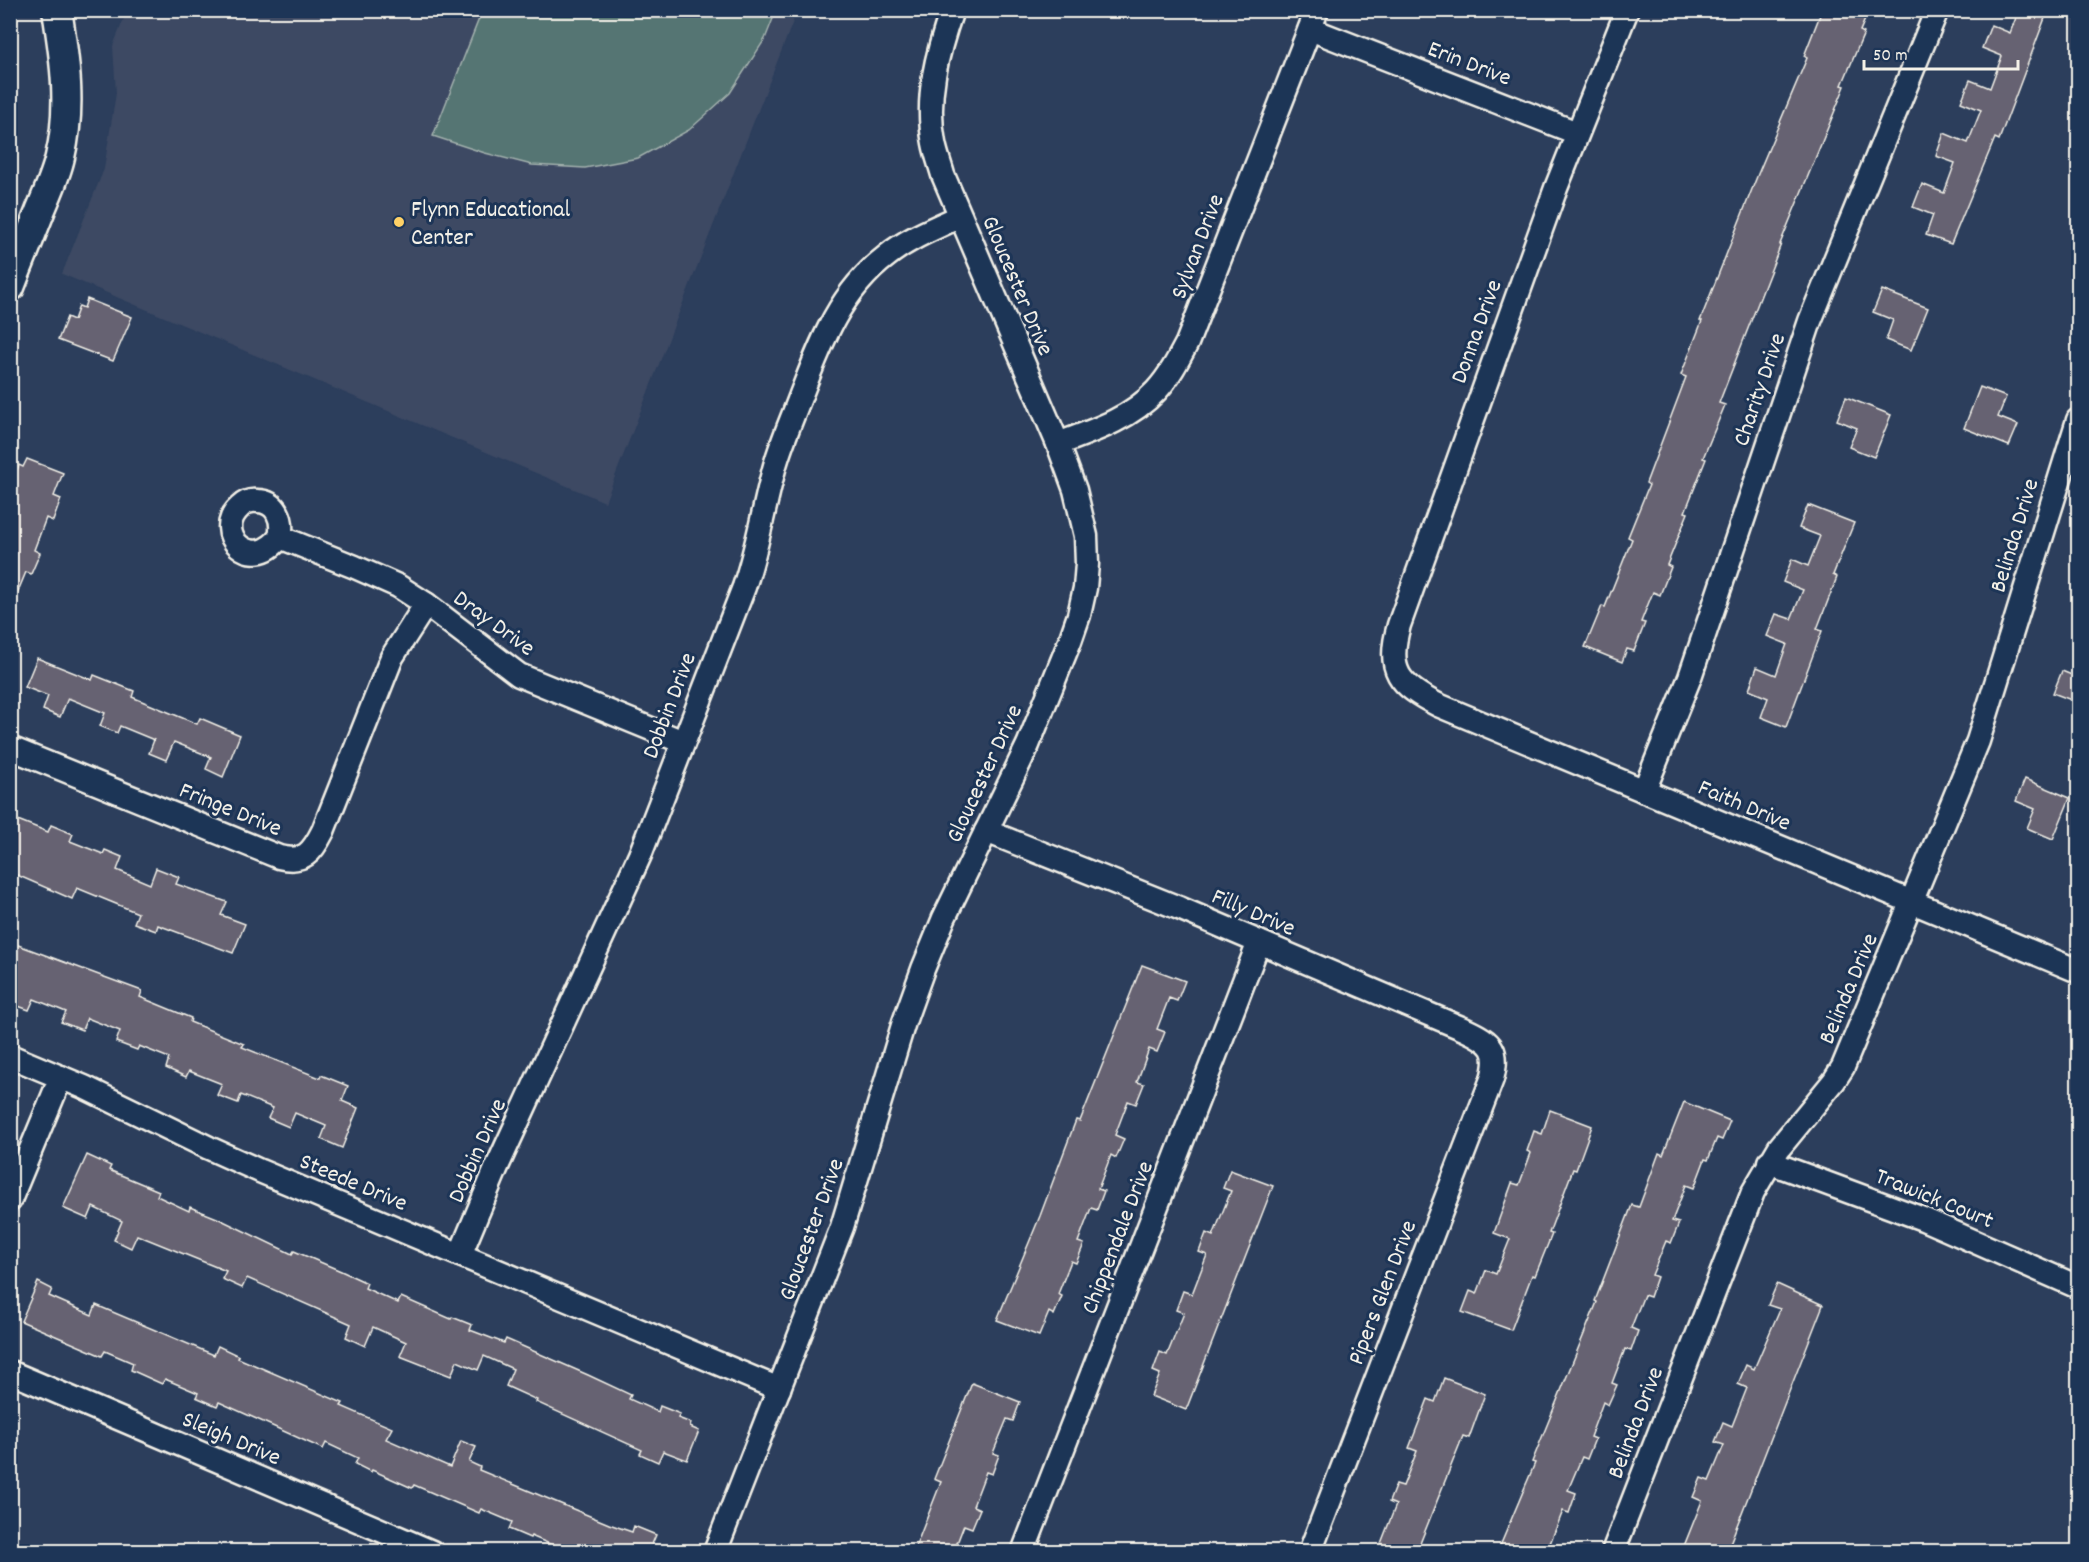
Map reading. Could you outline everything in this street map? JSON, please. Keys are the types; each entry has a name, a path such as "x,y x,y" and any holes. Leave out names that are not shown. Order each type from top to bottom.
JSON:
{"street":[{"path":"14,269 60,159 65,130 68,98 57,10"},
{"name":"Gloucester Drive","path":"715,1551 845,1217 923,969 944,918 1028,745 1070,641 1085,588 1086,536 1075,490 1058,444 943,175 933,142 931,114 935,68 952,10"},
{"name":"Donna Drive","path":"1398,675 1394,660 1394,644 1399,625 1556,188 1627,10"},
{"name":"Charity Drive","path":"1644,791 1694,667 1810,321 1937,10"},
{"name":"Erin Drive","path":"1313,20 1577,133"},
{"name":"Sylvan Drive","path":"1058,444 1122,418 1140,406 1157,390 1173,369 1187,343 1313,20"},
{"name":"Dobbin Drive","path":"460,1255 496,1169 640,855 751,566 773,472 782,447 808,376 840,306 854,287 888,255 908,241 960,216"},
{"name":"Belinda Drive","path":"1613,1551 1750,1199 1769,1162 1843,1067 1913,903 1978,741 2058,480 2079,420"},
{"name":"Dray Drive","path":"280,537 398,586 426,604 519,675 683,742"},
{"name":"Fringe Drive","path":"10,748 279,857 292,860 303,858 316,847 392,657 426,604"},
{"name":"Faith Drive","path":"1398,675 1415,693 1438,705 2079,971"},
{"name":"Filly Drive","path":"986,831 1179,908 1466,1030 1482,1037 1494,1051"},
{"name":"Chippendale Drive","path":"1023,1551 1259,942"},
{"name":"Pipers Glen Drive","path":"1310,1551 1492,1079 1495,1068 1494,1051"},
{"name":"Steede Drive","path":"10,1056 61,1077 208,1148 779,1389"},
{"path":"10,1200 61,1077"},
{"name":"Trawick Court","path":"1769,1162 1923,1219 2079,1287"},
{"name":"Sleigh Drive","path":"10,1372 432,1551"}],"shaded area":[{"name":"Flynn Educational Center","path":"127,11 797,11 605,502 62,274 104,169 116,93 113,46"}],"green space":[{"path":"482,10 776,11 765,39 730,93 689,130 638,158 585,168 532,165 433,136"}],"building":[{"path":"1822,10 1869,10 1860,31 1864,33 1842,85 1845,86 1780,244 1719,403 1725,405 1703,458 1706,459 1685,512 1688,513 1667,565 1671,567 1660,595 1653,592 1641,622 1645,623 1634,651 1627,649 1622,662 1585,647 1602,606 1605,607 1632,539 1628,537 1649,485 1646,483 1686,377 1681,375 1702,321 1700,321 1807,58 1804,56"},
{"path":"2019,10 2048,10 1999,140 1995,138 1951,244 1926,235 1933,215 1913,207 1922,184 1944,193 1955,163 1936,156 1944,133 1968,143 1981,110 1961,102 1970,80 1990,88 2002,56 1982,48 1991,25 2010,33"},
{"path":"1882,290 1928,308 1911,350 1886,340 1893,320 1873,312"},
{"path":"87,299 132,317 113,361 58,340 67,317 74,320 79,306 84,308"},
{"path":"1980,387 2006,397 1998,417 2018,425 2009,446 1964,428"},
{"path":"1846,397 1891,415 1874,457 1849,447 1857,428 1837,420"},
{"path":"27,459 63,473 54,496 61,499 53,521 46,518 34,550 40,553 31,574 26,572 11,608 10,487 19,465 23,467"},
{"path":"1808,505 1854,523 1833,575 1837,577 1817,629 1822,631 1786,727 1761,717 1768,698 1749,690 1757,667 1776,675 1787,644 1767,636 1776,614 1791,619 1803,590 1783,582 1792,559 1808,566 1820,536 1799,528"},
{"path":"37,658 92,680 94,675 134,691 132,697 197,724 200,718 240,735 223,777 206,769 211,757 174,742 166,760 149,753 154,740 120,726 117,733 100,726 105,713 68,698 60,717 43,710 48,696 25,687"},
{"path":"2062,671 2079,678 2079,703 2053,693"},
{"path":"2025,779 2070,798 2053,839 2027,828 2035,809 2016,801"},
{"path":"10,817 48,832 51,825 73,834 70,841 103,854 105,850 122,857 117,870 150,884 156,868 179,877 176,884 227,902 221,915 245,924 233,953 158,925 156,931 134,923 138,913 77,888 72,899 10,872"},
{"path":"10,942 142,991 140,997 191,1018 190,1022 244,1044 242,1047 320,1078 321,1075 348,1086 342,1101 358,1108 342,1148 321,1139 326,1126 295,1113 289,1127 268,1118 273,1108 241,1095 238,1103 217,1095 222,1084 189,1071 186,1077 166,1068 169,1058 139,1046 137,1050 116,1042 120,1031 87,1018 82,1030 61,1022 66,1012 34,999 29,1010 10,1003"},
{"path":"1142,965 1185,981 1177,1001 1169,998 1157,1029 1165,1032 1157,1052 1149,1049 1137,1082 1144,1084 1136,1104 1128,1101 1115,1135 1124,1139 1116,1158 1111,1155 1098,1189 1104,1191 1097,1210 1091,1208 1078,1242 1084,1244 1076,1263 1071,1261 1058,1294 1062,1296 1054,1315 1049,1312 1039,1336 997,1320 1076,1120 1080,1121"},
{"path":"1684,1102 1730,1121 1722,1140 1717,1138 1708,1160 1705,1159 1694,1188 1686,1185 1672,1221 1679,1223 1671,1243 1666,1241 1652,1275 1657,1277 1650,1297 1644,1295 1631,1328 1638,1331 1631,1351 1625,1349 1612,1383 1617,1385 1608,1405 1603,1402 1590,1437 1595,1439 1587,1459 1582,1457 1568,1490 1576,1493 1569,1513 1563,1511 1547,1551 1498,1551 1535,1463 1532,1462 1597,1302 1595,1301 1632,1205 1639,1207 1659,1153 1663,1155"},
{"path":"1550,1110 1592,1126 1549,1233 1552,1234 1535,1276 1532,1275 1511,1330 1462,1312 1470,1291 1477,1294 1486,1270 1496,1274 1510,1239 1494,1233 1512,1183 1519,1185 1531,1153 1527,1151 1534,1131 1542,1134"},
{"path":"87,1155 111,1166 109,1170 159,1191 157,1196 189,1211 190,1207 217,1218 292,1254 294,1251 341,1271 367,1283 365,1288 398,1303 401,1297 451,1319 452,1317 472,1325 470,1330 504,1343 506,1339 588,1375 631,1395 629,1399 658,1412 660,1406 680,1414 678,1418 691,1423 690,1427 699,1431 687,1460 663,1451 658,1462 640,1454 642,1450 536,1402 537,1400 506,1386 513,1369 484,1356 478,1370 457,1361 451,1376 400,1356 406,1342 373,1327 365,1346 346,1337 351,1324 247,1278 242,1288 222,1279 226,1271 137,1235 131,1248 114,1240 122,1221 93,1207 88,1219 63,1208"},
{"path":"1230,1170 1273,1186 1186,1410 1151,1396 1160,1374 1153,1371 1160,1352 1167,1355 1184,1313 1176,1310 1183,1291 1192,1294 1207,1255 1199,1252 1206,1233 1213,1236 1231,1191 1223,1188"},
{"path":"38,1282 52,1289 49,1296 92,1315 96,1305 214,1355 218,1346 239,1356 238,1358 343,1403 341,1406 392,1428 386,1439 450,1467 461,1441 476,1447 469,1462 480,1467 479,1470 609,1524 632,1532 634,1526 656,1535 649,1551 566,1551 531,1536 530,1538 509,1529 512,1522 481,1509 479,1513 414,1485 412,1488 372,1470 371,1472 355,1464 358,1458 326,1443 323,1449 219,1402 217,1406 196,1397 198,1393 165,1379 162,1384 131,1370 133,1363 105,1351 102,1356 21,1321"},
{"path":"1777,1284 1823,1305 1727,1551 1682,1551 1702,1501 1693,1497 1701,1478 1709,1481 1724,1445 1715,1442 1723,1422 1732,1426 1747,1388 1738,1384 1746,1365 1754,1369 1780,1309 1768,1305"},
{"path":"1444,1378 1485,1394 1469,1438 1463,1436 1417,1551 1378,1551 1396,1505 1389,1502 1396,1484 1403,1486 1417,1451 1409,1448 1428,1399 1435,1402"},
{"path":"972,1383 1020,1402 1013,1421 1007,1419 993,1453 999,1455 992,1474 986,1472 973,1506 980,1509 972,1528 964,1525 954,1551 914,1551 941,1482 934,1479"}],"place":[{"name":"Flynn Educational Center","path":"399,222"}]}
